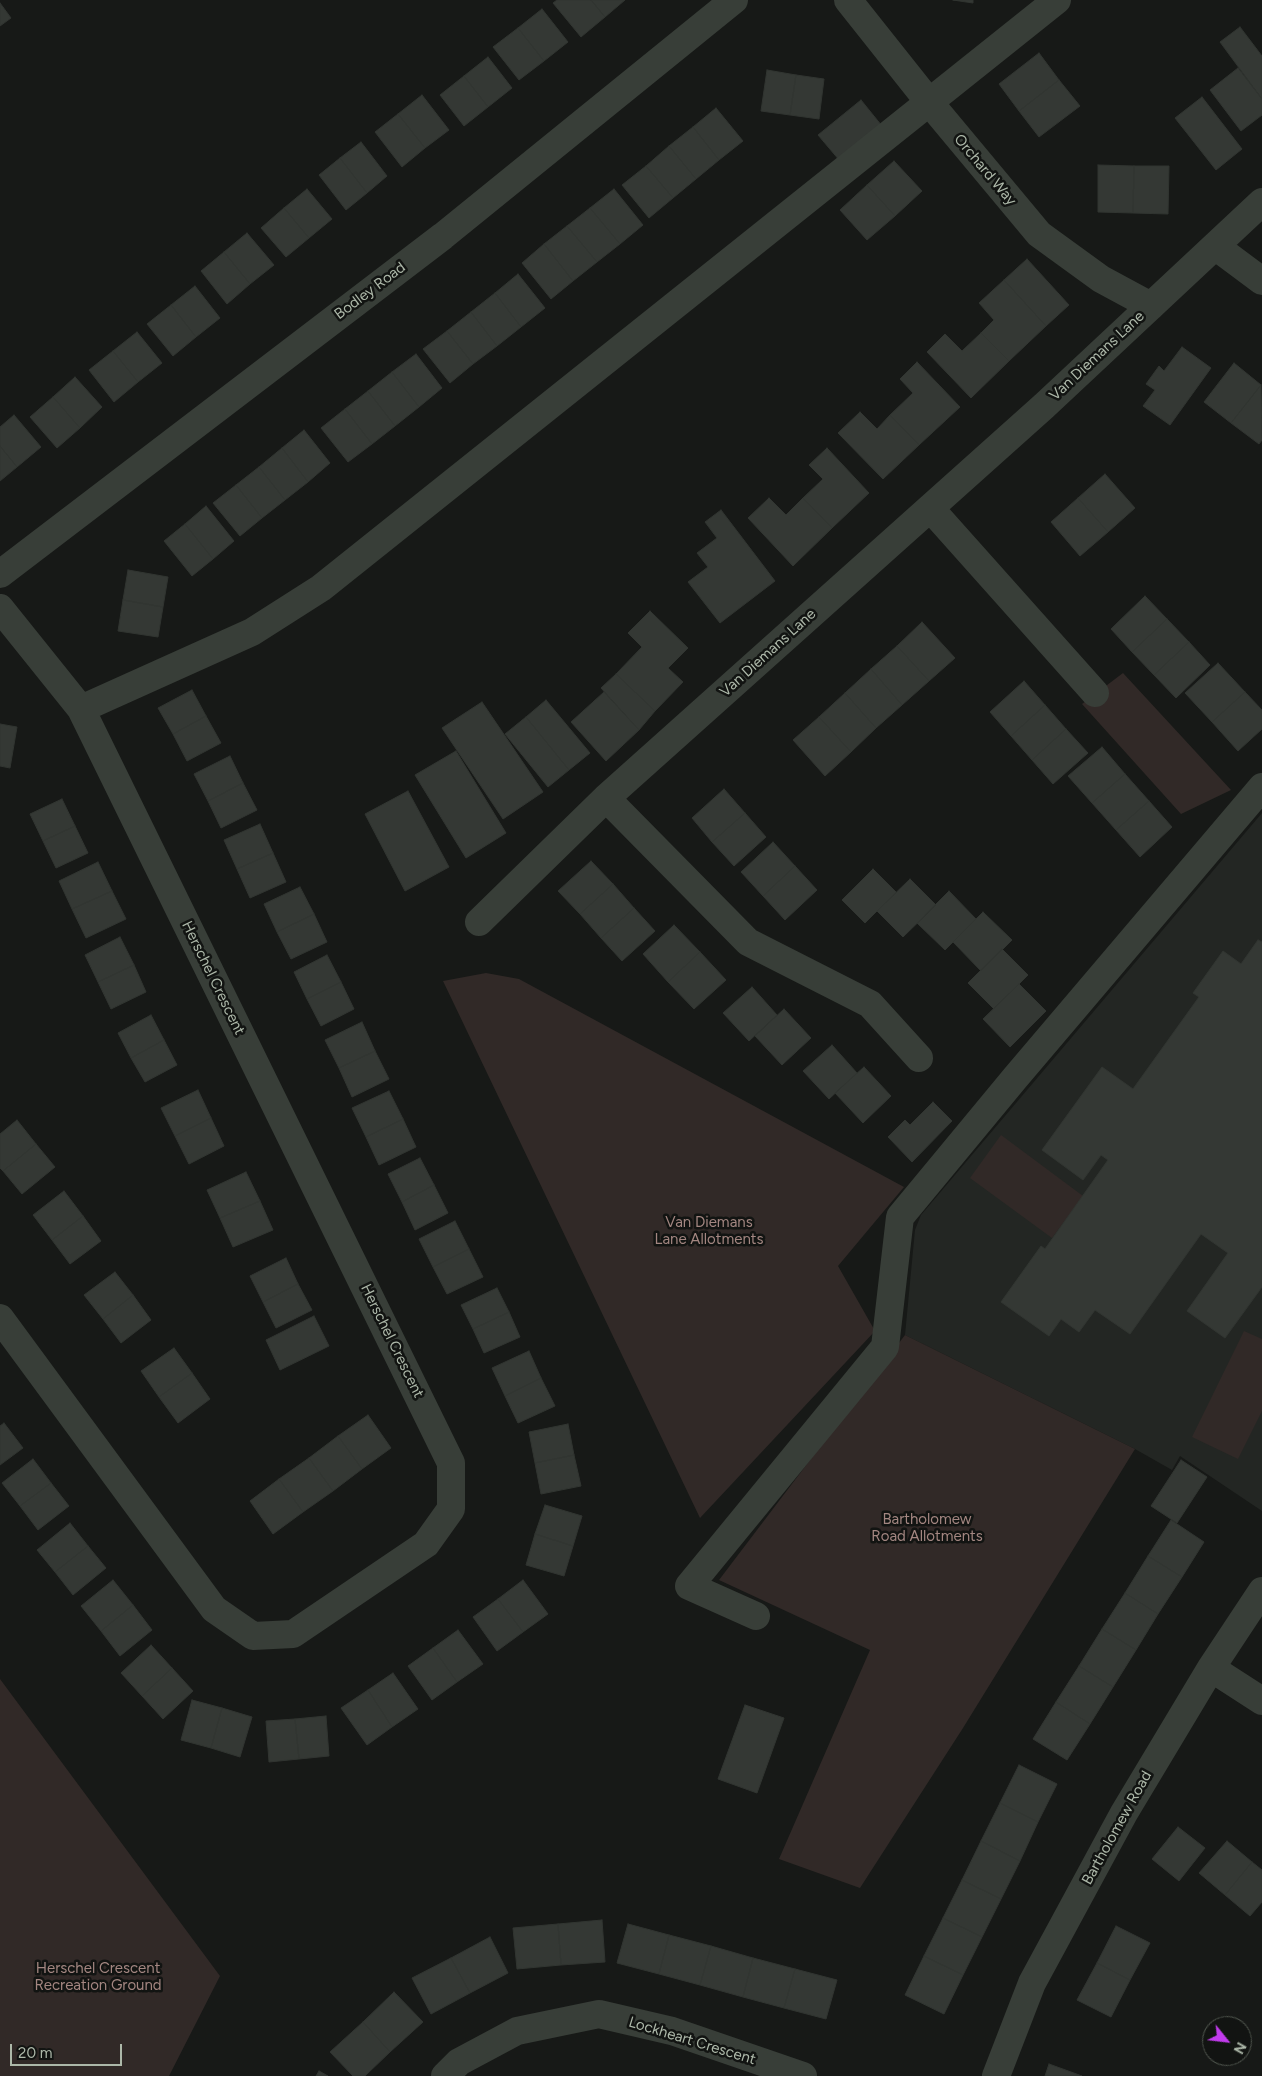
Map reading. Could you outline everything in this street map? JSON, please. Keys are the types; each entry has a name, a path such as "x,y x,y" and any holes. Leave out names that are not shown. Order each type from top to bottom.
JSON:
{"street":[{"name":"Bodley Road","path":"0,574 443,236 734,0"},
{"name":"Orchard Way","path":"848,0 929,102 1039,234 1101,279 1151,306"},
{"path":"81,709 252,632 321,588 1057,0"},
{"name":"Van Diemans Lane","path":"479,922 606,798 930,508 1262,202"},
{"path":"1215,246 1262,281"},
{"path":"930,508 1095,693"},
{"name":"Herschel Crescent","path":"0,608 81,709 451,1463 451,1509 426,1544 293,1634 253,1636 214,1609 0,1318"},
{"path":"756,1616 689,1586 885,1347 900,1216 1262,787"},
{"path":"606,798 748,942 870,1004 919,1058"},
{"name":"Bartholomew Road","path":"996,2076 1032,1983 1124,1813 1210,1668 1262,1591"},
{"path":"1210,1668 1262,1701"},
{"name":"Lockheart Crescent","path":"445,2076 459,2062 517,2031 600,2014 672,2031 803,2076"}],"shaded area":[{"path":"1262,813 1262,1511 1180,1456 1172,1470 1135,1449 905,1335 915,1230 921,1215"}],"green space":[{"path":"1123,673 1231,790 1181,814 1082,704"},
{"name":"Van Diemans Lane Allotments","path":"486,973 519,979 904,1187 838,1266 875,1331 700,1518 443,981"},
{"path":"1001,1135 1083,1196 1052,1238 970,1178"},
{"path":"1244,1331 1262,1339 1262,1411 1238,1459 1192,1437"},
{"name":"Bartholomew Road Allotments","path":"905,1335 1135,1449 963,1728 860,1888 779,1859 870,1650 719,1580"},
{"name":"Herschel Crescent Recreation Ground","path":"0,1679 220,1976 169,2076 0,2076"}],"building":[{"path":"557,0 591,0 605,17 581,37 553,3"},
{"path":"591,0 625,0 605,17"},
{"path":"953,0 973,0 973,3"},
{"path":"0,3 11,18 0,26"},
{"path":"542,9 568,42 544,61 518,28"},
{"path":"1240,27 1262,56 1262,99 1220,42"},
{"path":"518,28 544,61 519,80 493,47"},
{"path":"1039,53 1059,80 1019,111 999,84"},
{"path":"488,57 512,88 488,107 464,76"},
{"path":"1238,68 1262,99 1262,115 1241,131 1210,90"},
{"path":"767,70 796,75 790,115 761,111"},
{"path":"796,75 824,79 819,119 790,115"},
{"path":"464,76 488,107 464,126 440,95"},
{"path":"1059,80 1080,106 1039,137 1019,111"},
{"path":"422,95 449,130 425,148 398,114"},
{"path":"1202,97 1242,149 1216,170 1175,118"},
{"path":"861,100 882,126 840,161 818,135"},
{"path":"716,108 743,141 719,160 693,127"},
{"path":"398,114 425,148 402,167 375,132"},
{"path":"693,127 719,160 696,179 669,146"},
{"path":"361,142 387,176 367,193 340,158"},
{"path":"669,146 696,179 673,198 646,166"},
{"path":"340,158 367,193 346,210 319,175"},
{"path":"894,161 922,191 895,216 867,185"},
{"path":"1098,165 1134,166 1133,213 1098,212"},
{"path":"646,166 673,198 649,218 622,185"},
{"path":"1134,166 1169,166 1168,214 1133,213"},
{"path":"867,185 895,216 867,240 840,210"},
{"path":"307,189 332,219 309,238 284,208"},
{"path":"614,189 643,225 620,244 590,208"},
{"path":"284,208 309,238 286,257 261,228"},
{"path":"590,208 620,244 597,262 567,226"},
{"path":"567,226 597,262 573,281 544,244"},
{"path":"247,233 274,265 250,284 224,252"},
{"path":"544,244 573,281 551,299 522,263"},
{"path":"224,252 250,284 227,304 201,271"},
{"path":"1027,259 1069,305 1046,326 1004,280"},
{"path":"518,274 545,308 521,327 495,293"},
{"path":"1004,280 1046,326 1009,361 981,333 994,320 979,303"},
{"path":"195,286 220,318 196,337 171,305"},
{"path":"495,293 521,327 497,346 471,312"},
{"path":"171,305 196,337 173,356 147,324"},
{"path":"471,312 497,346 473,364 447,331"},
{"path":"447,331 473,364 450,383 423,349"},
{"path":"137,332 162,363 138,382 113,351"},
{"path":"981,333 1009,361 971,398 927,352 945,334 962,351"},
{"path":"1182,347 1211,368 1170,425 1143,406 1155,390 1146,384 1159,366 1164,371"},
{"path":"113,351 138,382 114,402 89,370"},
{"path":"416,354 442,388 419,407 392,372"},
{"path":"917,362 960,407 919,445 890,415 913,393 900,379"},
{"path":"1234,363 1261,385 1231,423 1204,402"},
{"path":"392,372 419,407 395,426 368,391"},
{"path":"75,377 102,407 80,428 53,397"},
{"path":"1261,385 1262,440 1259,444 1231,423"},
{"path":"368,391 395,426 372,444 345,409"},
{"path":"53,397 80,428 57,448 30,417"},
{"path":"345,409 372,444 348,462 321,428"},
{"path":"860,412 877,429 890,415 919,445 883,479 838,433"},
{"path":"14,415 41,447 17,467 0,446 0,427"},
{"path":"304,430 330,463 308,482 282,448"},
{"path":"0,446 17,467 0,481"},
{"path":"282,448 308,482 285,500 259,467"},
{"path":"827,448 869,493 832,528 803,498 823,479 809,465"},
{"path":"259,467 285,500 262,518 236,485"},
{"path":"1105,474 1135,508 1108,532 1078,498"},
{"path":"236,485 262,518 240,536 213,503"},
{"path":"769,498 786,515 803,498 832,528 793,566 748,518"},
{"path":"1078,498 1108,532 1080,556 1051,522"},
{"path":"206,506 234,541 213,559 185,524"},
{"path":"721,510 775,581 720,623 688,582 708,567 697,553 717,538 705,522"},
{"path":"185,524 213,559 192,576 164,541"},
{"path":"128,570 168,577 163,607 123,600"},
{"path":"1145,596 1167,619 1132,652 1111,629"},
{"path":"123,600 163,607 158,637 118,631"},
{"path":"650,611 688,648 668,668 683,682 655,711 616,674 642,647 628,633"},
{"path":"1167,619 1189,642 1154,675 1132,652"},
{"path":"922,622 955,658 929,681 897,646"},
{"path":"1189,642 1210,665 1176,698 1154,675"},
{"path":"897,646 929,681 902,705 871,669"},
{"path":"1218,663 1245,692 1212,722 1185,693"},
{"path":"871,669 902,705 876,728 845,693"},
{"path":"616,674 655,711 639,730 601,688"},
{"path":"1024,681 1045,705 1011,736 990,712"},
{"path":"192,690 206,716 173,734 158,708"},
{"path":"604,692 639,730 606,761 571,722"},
{"path":"1245,692 1262,710 1262,729 1238,751 1212,722"},
{"path":"845,693 876,728 851,752 819,717"},
{"path":"546,700 590,753 569,770 526,717"},
{"path":"482,702 543,792 503,819 442,728"},
{"path":"1045,705 1066,729 1032,760 1011,736"},
{"path":"206,716 221,743 187,761 173,734"},
{"path":"526,717 569,770 548,787 505,734"},
{"path":"819,717 851,752 825,776 793,740"},
{"path":"0,724 17,727 10,768 0,766"},
{"path":"1066,729 1088,753 1053,784 1032,760"},
{"path":"1102,747 1125,774 1092,803 1068,776"},
{"path":"456,751 506,833 466,858 415,775"},
{"path":"230,756 243,783 208,801 194,774"},
{"path":"1125,774 1149,801 1116,830 1092,803"},
{"path":"243,783 257,810 221,828 208,801"},
{"path":"724,789 745,813 712,842 692,818"},
{"path":"408,791 449,867 405,891 365,814"},
{"path":"62,799 75,826 43,841 30,814"},
{"path":"1149,801 1172,827 1140,857 1116,830"},
{"path":"745,813 766,837 734,866 712,842"},
{"path":"260,824 273,853 237,869 224,840"},
{"path":"75,826 88,853 56,868 43,841"},
{"path":"773,842 795,866 763,896 741,872"},
{"path":"273,853 286,882 250,898 237,869"},
{"path":"591,861 613,884 580,914 558,891"},
{"path":"98,862 112,891 72,909 59,881"},
{"path":"795,866 817,890 785,920 763,896"},
{"path":"873,869 896,892 865,923 842,900"},
{"path":"910,879 936,905 903,937 877,911"},
{"path":"613,884 634,908 601,938 580,914"},
{"path":"300,887 314,914 277,932 264,904"},
{"path":"112,891 126,919 86,938 72,909"},
{"path":"949,891 976,919 945,950 917,923"},
{"path":"634,908 655,931 622,961 601,938"},
{"path":"983,912 1012,940 981,971 953,942"},
{"path":"314,914 327,942 291,959 277,932"},
{"path":"674,925 700,952 668,982 643,954"},
{"path":"120,937 134,965 98,982 85,955"},
{"path":"1258,940 1262,942 1262,1287 1225,1338 1187,1311 1228,1253 1201,1234 1130,1334 1095,1310 1079,1332 1061,1319 1049,1336 1001,1302 1041,1246 1045,1249 1108,1160 1101,1155 1083,1180 1042,1150 1102,1067 1133,1089 1199,997 1193,993 1223,951 1241,964"},
{"path":"1002,949 1028,975 994,1009 968,983"},
{"path":"700,952 726,980 694,1009 668,982"},
{"path":"327,955 341,982 307,999 294,972"},
{"path":"134,965 146,992 111,1009 98,982"},
{"path":"341,982 354,1009 321,1026 307,999"},
{"path":"1019,984 1046,1011 1010,1047 983,1019"},
{"path":"752,987 777,1015 749,1041 723,1013"},
{"path":"784,1009 811,1038 782,1065 755,1036"},
{"path":"151,1015 164,1040 131,1058 118,1033"},
{"path":"362,1022 375,1051 339,1068 325,1040"},
{"path":"164,1040 177,1065 145,1082 131,1058"},
{"path":"832,1045 857,1073 829,1099 803,1071"},
{"path":"375,1051 389,1079 352,1097 339,1068"},
{"path":"864,1067 891,1096 863,1123 835,1093"},
{"path":"198,1090 211,1118 175,1136 161,1108"},
{"path":"389,1091 403,1119 366,1137 352,1108"},
{"path":"933,1102 952,1121 912,1162 888,1137 905,1120 910,1125"},
{"path":"211,1118 224,1146 189,1164 175,1136"},
{"path":"403,1119 416,1147 379,1165 366,1137"},
{"path":"17,1120 36,1144 3,1171 0,1168 0,1134"},
{"path":"36,1144 55,1167 22,1194 3,1171"},
{"path":"420,1158 434,1185 402,1202 388,1174"},
{"path":"246,1172 260,1201 220,1218 207,1190"},
{"path":"434,1185 448,1213 415,1230 402,1202"},
{"path":"64,1191 83,1216 52,1240 33,1215"},
{"path":"260,1201 273,1230 233,1247 220,1218"},
{"path":"83,1216 101,1241 70,1264 52,1240"},
{"path":"455,1221 469,1249 433,1267 419,1239"},
{"path":"469,1249 483,1277 447,1294 433,1267"},
{"path":"286,1258 298,1284 263,1302 250,1276"},
{"path":"115,1272 133,1295 103,1319 84,1295"},
{"path":"298,1284 312,1310 276,1328 263,1302"},
{"path":"497,1288 509,1312 473,1329 461,1305"},
{"path":"133,1295 151,1320 121,1343 103,1319"},
{"path":"509,1312 520,1337 484,1353 473,1329"},
{"path":"314,1316 329,1346 280,1370 266,1340"},
{"path":"174,1348 192,1373 159,1397 141,1371"},
{"path":"529,1351 541,1378 505,1396 492,1368"},
{"path":"192,1373 210,1399 178,1423 159,1397"},
{"path":"541,1378 555,1406 518,1423 505,1396"},
{"path":"368,1415 391,1448 362,1469 338,1436"},
{"path":"4,1423 23,1448 0,1465 0,1426"},
{"path":"568,1424 574,1455 535,1463 529,1432"},
{"path":"338,1436 362,1469 333,1491 309,1458"},
{"path":"574,1455 581,1486 541,1494 535,1463"},
{"path":"309,1458 333,1491 303,1512 279,1479"},
{"path":"33,1459 51,1483 20,1506 2,1483"},
{"path":"1181,1460 1207,1477 1177,1523 1151,1506"},
{"path":"279,1479 303,1512 273,1534 250,1501"},
{"path":"51,1483 69,1506 38,1530 20,1506"},
{"path":"545,1505 582,1516 573,1546 535,1534"},
{"path":"1171,1520 1204,1542 1182,1577 1148,1556"},
{"path":"70,1523 88,1546 55,1572 37,1550"},
{"path":"535,1534 573,1546 564,1576 526,1565"},
{"path":"88,1546 106,1568 73,1595 55,1572"},
{"path":"1148,1556 1182,1577 1158,1614 1125,1593"},
{"path":"113,1580 133,1605 101,1631 81,1606"},
{"path":"523,1580 548,1614 523,1632 498,1599"},
{"path":"1125,1593 1158,1614 1136,1650 1102,1629"},
{"path":"498,1599 523,1632 497,1651 473,1617"},
{"path":"133,1605 152,1630 120,1656 101,1631"},
{"path":"1102,1629 1136,1650 1113,1687 1079,1666"},
{"path":"458,1630 483,1664 457,1682 433,1648"},
{"path":"151,1645 172,1668 142,1696 121,1673"},
{"path":"433,1648 457,1682 432,1700 408,1666"},
{"path":"1079,1666 1113,1687 1090,1724 1056,1702"},
{"path":"172,1668 193,1691 163,1719 142,1696"},
{"path":"393,1673 418,1709 392,1727 368,1690"},
{"path":"368,1690 392,1727 367,1745 341,1708"},
{"path":"192,1700 222,1708 211,1748 181,1740"},
{"path":"1056,1702 1090,1724 1067,1760 1033,1739"},
{"path":"745,1705 784,1718 757,1793 718,1779"},
{"path":"222,1708 252,1717 240,1757 211,1748"},
{"path":"326,1716 329,1756 299,1759 295,1719"},
{"path":"295,1719 299,1759 269,1762 266,1721"},
{"path":"1019,1765 1057,1784 1038,1822 1000,1803"},
{"path":"1000,1803 1038,1822 1020,1861 981,1841"},
{"path":"1178,1827 1205,1848 1179,1881 1152,1859"},
{"path":"981,1841 1020,1861 1001,1899 962,1880"},
{"path":"1227,1841 1252,1862 1225,1895 1199,1873"},
{"path":"1252,1862 1262,1870 1262,1902 1250,1916 1225,1895"},
{"path":"962,1880 1001,1899 982,1937 943,1918"},
{"path":"943,1918 982,1937 963,1975 924,1956"},
{"path":"602,1920 605,1962 561,1965 558,1924"},
{"path":"558,1924 561,1965 517,1969 513,1928"},
{"path":"628,1924 669,1935 659,1974 617,1963"},
{"path":"1116,1926 1150,1943 1130,1980 1097,1963"},
{"path":"669,1935 711,1946 700,1985 659,1974"},
{"path":"490,1937 508,1973 470,1993 451,1958"},
{"path":"711,1946 753,1958 743,1997 700,1985"},
{"path":"924,1956 963,1975 944,2014 905,1995"},
{"path":"451,1958 470,1993 431,2014 412,1978"},
{"path":"753,1958 795,1969 784,2008 743,1997"},
{"path":"1097,1963 1130,1980 1111,2017 1077,2000"},
{"path":"795,1969 837,1980 826,2019 784,2008"},
{"path":"394,1992 423,2022 390,2052 363,2022"},
{"path":"363,2022 390,2052 365,2076 353,2076 330,2052"},
{"path":"1049,2064 1082,2076 1045,2076"},
{"path":"319,2071 328,2076 316,2076"}]}
